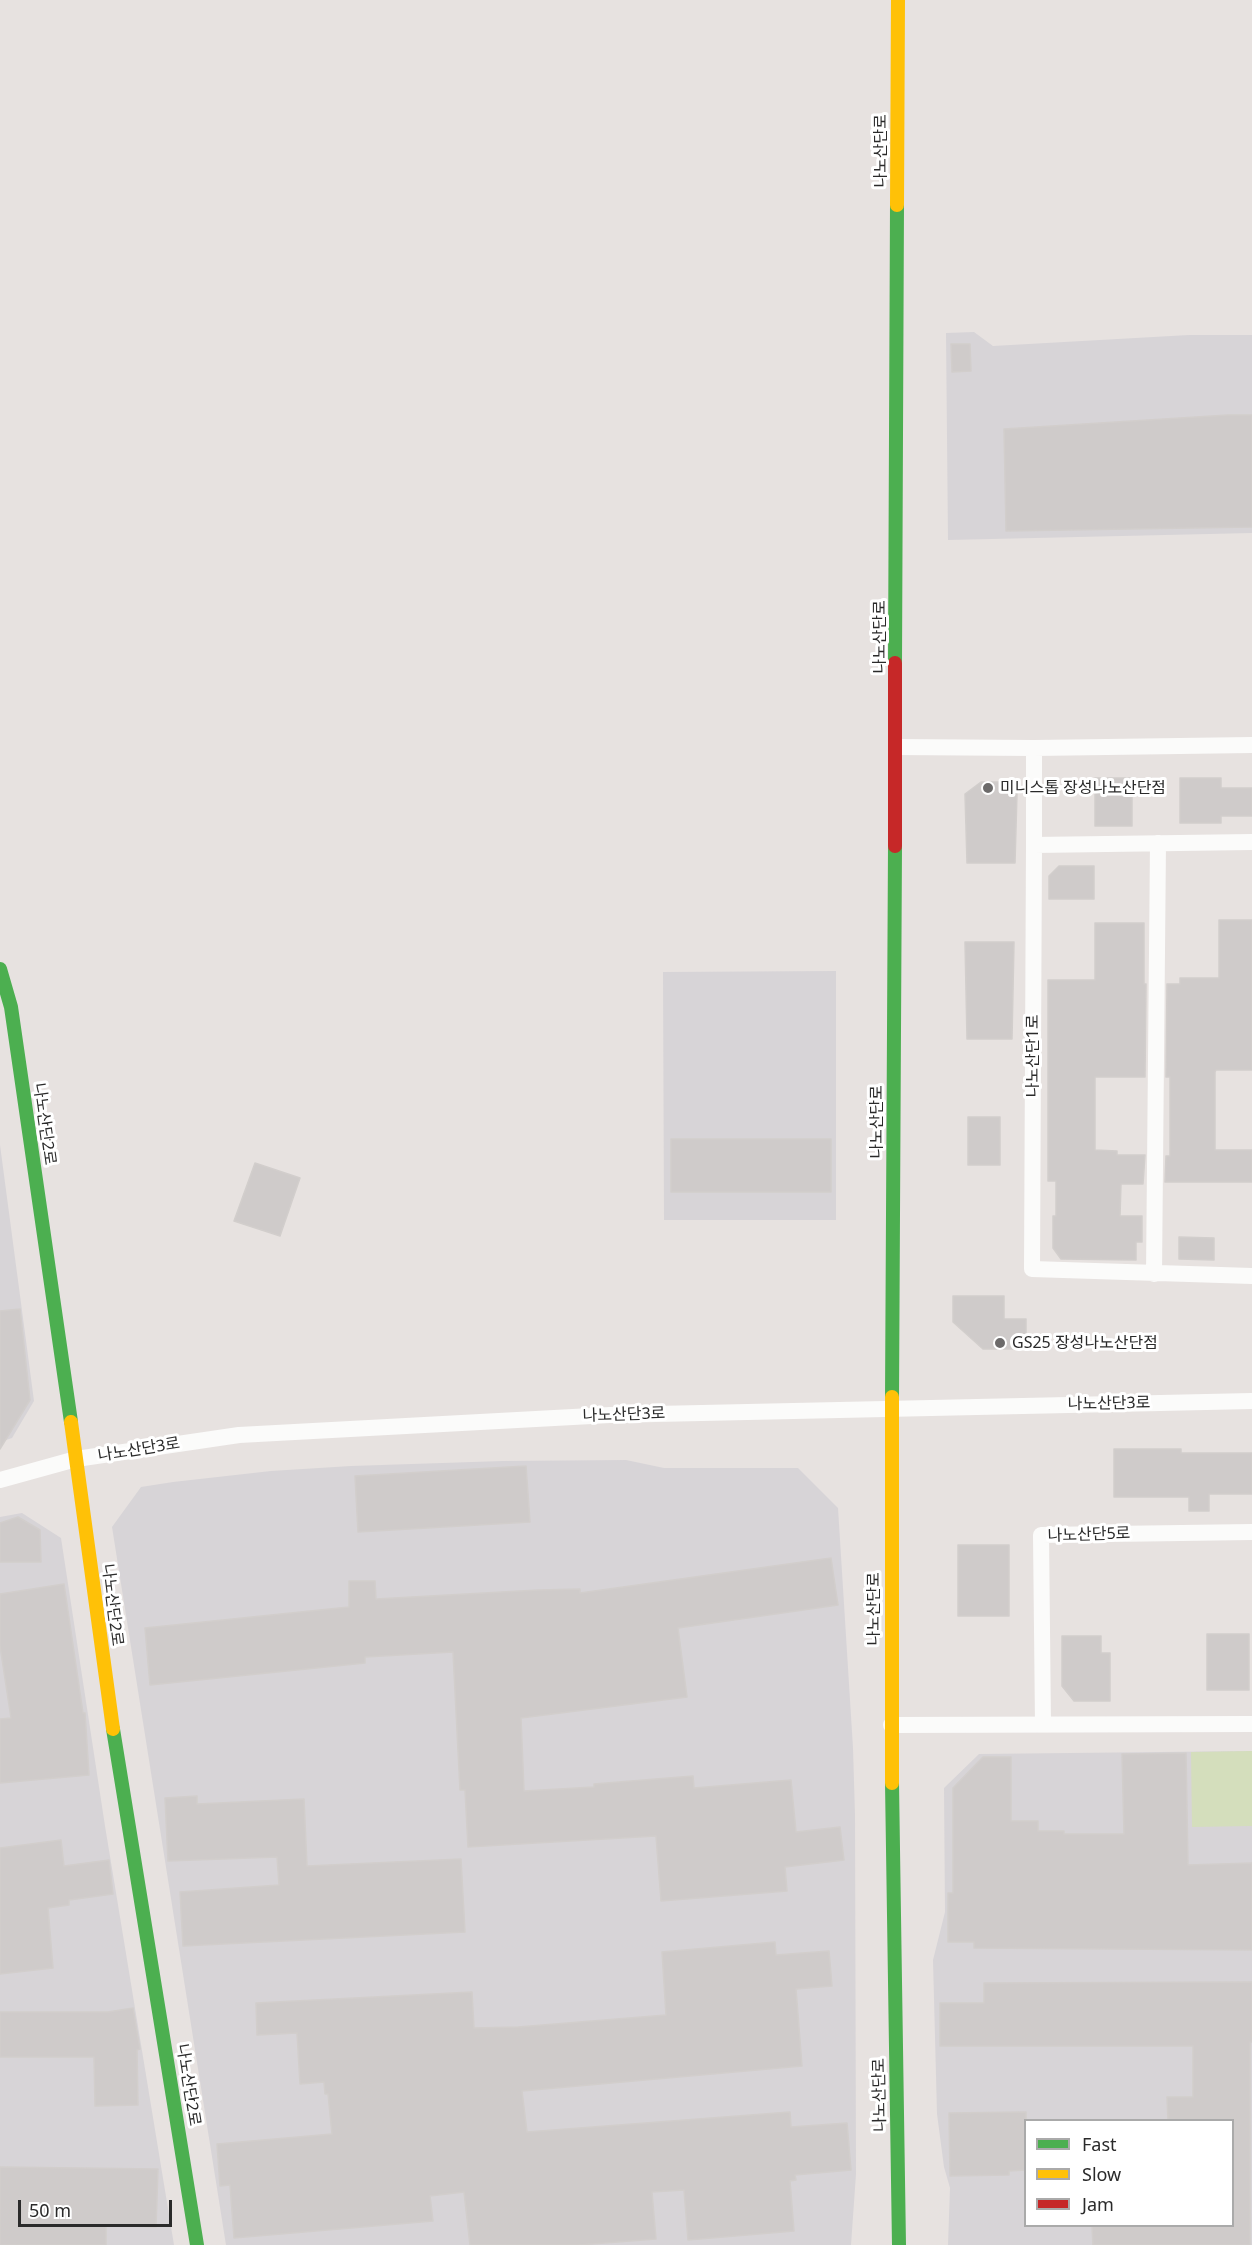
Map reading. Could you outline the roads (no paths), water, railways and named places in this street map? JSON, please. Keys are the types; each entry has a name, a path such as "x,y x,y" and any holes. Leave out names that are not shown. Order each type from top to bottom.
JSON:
{"street":[{"name":"나노산단로","path":"898,0 891,1725 899,2245"},
{"path":"896,747 1252,745"},
{"path":"1034,748 1034,844 1252,842"},
{"path":"1154,1274 1158,843"},
{"name":"나노산단1로","path":"1034,844 1032,1269 1252,1276"},
{"name":"나노산단2로","path":"0,969 11,1007 102,1658 197,2245"},
{"name":"나노산단3로","path":"0,1480 76,1459 239,1435 610,1415 1252,1401"},
{"name":"나노산단5로","path":"1043,1724 1041,1535 1252,1532"},
{"path":"891,1725 1252,1724"}],"place":[{"name":"미니스톱 장성나노산단점","path":"988,788"},
{"name":"GS25 장성나노산단점","path":"1000,1343"}]}
